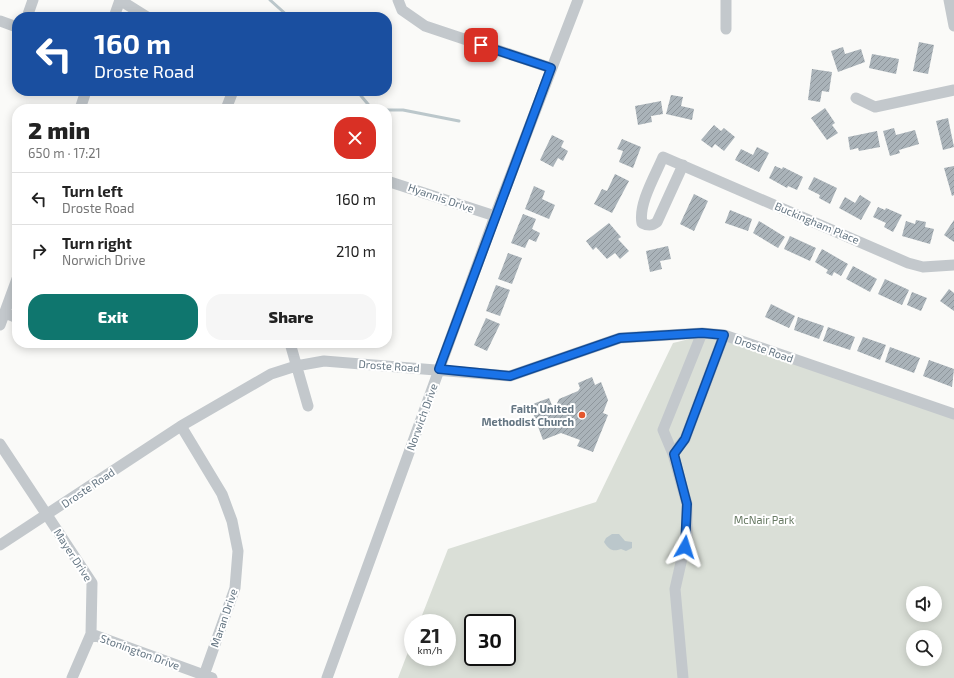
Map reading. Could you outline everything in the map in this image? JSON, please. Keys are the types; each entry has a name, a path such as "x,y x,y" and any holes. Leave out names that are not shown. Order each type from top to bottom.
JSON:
{"street":[{"path":"29,12 33,0"},
{"path":"116,12 120,0 139,12"},
{"path":"398,0 402,10 425,26 551,68"},
{"name":"Norwich Drive","path":"327,678 495,216 578,0"},
{"path":"726,0 726,29"},
{"path":"949,0 954,26"},
{"path":"0,21 12,24"},
{"path":"856,98 875,107 954,90"},
{"name":"Buckingham Place","path":"683,165 657,222 654,225 647,226 642,223 640,215 663,157 683,165 908,263 923,267 954,265"},
{"name":"Hyannis Drive","path":"392,183 495,216"},
{"path":"0,326 12,293"},
{"path":"5,313 12,316"},
{"path":"683,678 675,589 687,536 687,504 674,454 664,430 702,333"},
{"name":"Droste Road","path":"0,545 181,426 271,374 296,366 324,361 439,369 510,376 620,338 702,333 724,335 954,414"},
{"path":"674,454 685,439 724,335"},
{"path":"291,348 308,406"},
{"name":"Maran Drive","path":"181,426 222,494 232,521 238,551 235,588 206,677"},
{"name":"Mayer Drive","path":"0,444 92,583 91,634 72,678"},
{"name":"Stonington Drive","path":"91,634 206,677"}],"green space":[{"name":"McNair Park","path":"710,334 954,416 954,678 398,678 404,662 404,666 456,666 456,614 423,614 448,549 596,502 673,343"}],"shaded area":[{"path":"612,534 619,534 625,541 632,542 632,548 626,551 621,549 609,549 604,542 606,538"}],"building":[{"path":"919,42 934,45 928,74 913,71"},
{"path":"843,47 845,54 861,49 865,62 838,72 831,51"},
{"path":"872,54 899,59 896,74 869,68"},
{"path":"812,69 832,72 829,92 822,91 820,102 808,100"},
{"path":"671,95 683,97 681,106 694,109 692,120 666,114"},
{"path":"661,101 663,114 651,116 652,122 638,125 635,106"},
{"path":"825,108 835,123 832,125 838,133 827,140 811,118"},
{"path":"948,118 954,147 943,150 936,121"},
{"path":"714,125 721,131 724,128 735,137 724,151 715,144 712,148 701,140"},
{"path":"894,128 896,135 915,130 919,144 899,150 900,153 890,156 883,131"},
{"path":"877,131 880,147 859,151 858,148 850,150 848,137"},
{"path":"552,135 564,141 561,147 568,151 563,161 558,158 553,167 540,160"},
{"path":"622,139 641,147 633,168 619,162 623,151 617,149"},
{"path":"757,147 769,153 759,172 735,160 741,149 753,155"},
{"path":"775,166 782,169 783,167 803,177 797,190 788,186 787,188 769,178"},
{"path":"954,166 954,195 952,196 944,168"},
{"path":"615,174 629,181 612,213 594,204 602,189 607,191"},
{"path":"814,177 837,188 830,204 819,198 820,195 808,189"},
{"path":"534,186 545,191 542,199 555,205 549,219 525,209"},
{"path":"694,194 708,201 694,231 680,224"},
{"path":"860,195 871,202 861,220 839,208 845,197 855,203"},
{"path":"878,207 885,210 886,208 902,215 893,232 884,227 886,223 873,217"},
{"path":"730,210 752,219 748,231 725,223"},
{"path":"523,214 536,219 532,229 540,233 536,242 529,239 525,248 511,243"},
{"path":"916,220 926,222 925,227 934,229 930,244 902,236 906,221 915,224"},
{"path":"954,220 954,242 944,235"},
{"path":"759,221 785,237 778,248 753,233"},
{"path":"609,223 621,237 618,239 629,251 620,259 615,253 607,259 596,247 593,250 586,241"},
{"path":"790,236 816,248 810,261 784,249"},
{"path":"668,246 671,259 660,261 662,269 650,272 646,251"},
{"path":"822,249 848,264 841,276 834,272 832,276 826,273 828,270 815,262"},
{"path":"508,253 522,258 512,284 498,279"},
{"path":"853,266 877,279 870,292 846,279"},
{"path":"885,279 909,290 902,305 878,294"},
{"path":"496,285 510,290 500,316 486,311"},
{"path":"949,289 954,293 954,311 940,301"},
{"path":"912,292 927,298 921,311 907,305"},
{"path":"771,304 795,316 789,328 765,317"},
{"path":"798,317 824,326 819,339 794,330"},
{"path":"486,318 500,324 487,351 474,345"},
{"path":"828,327 855,337 850,350 823,341"},
{"path":"863,337 886,345 880,360 857,351"},
{"path":"890,347 920,358 914,373 885,362"},
{"path":"929,360 954,369 952,387 923,376"},
{"path":"592,377 595,385 601,382 608,400 603,413 608,415 593,452 577,446 580,440 561,433 543,440 530,405 549,398 554,410 559,399 578,391 580,388 578,383"}],"waterway":[{"path":"270,0 283,12"},
{"path":"361,96 368,104"},
{"path":"392,110 403,110 459,121"}],"place":[{"name":"Faith United Methodist Church","path":"582,415"}],"route":[{"path":"481,45 551,68 439,369 510,376 620,338 702,333 724,335 685,439 674,454 687,504 687,536 685,547"}]}
